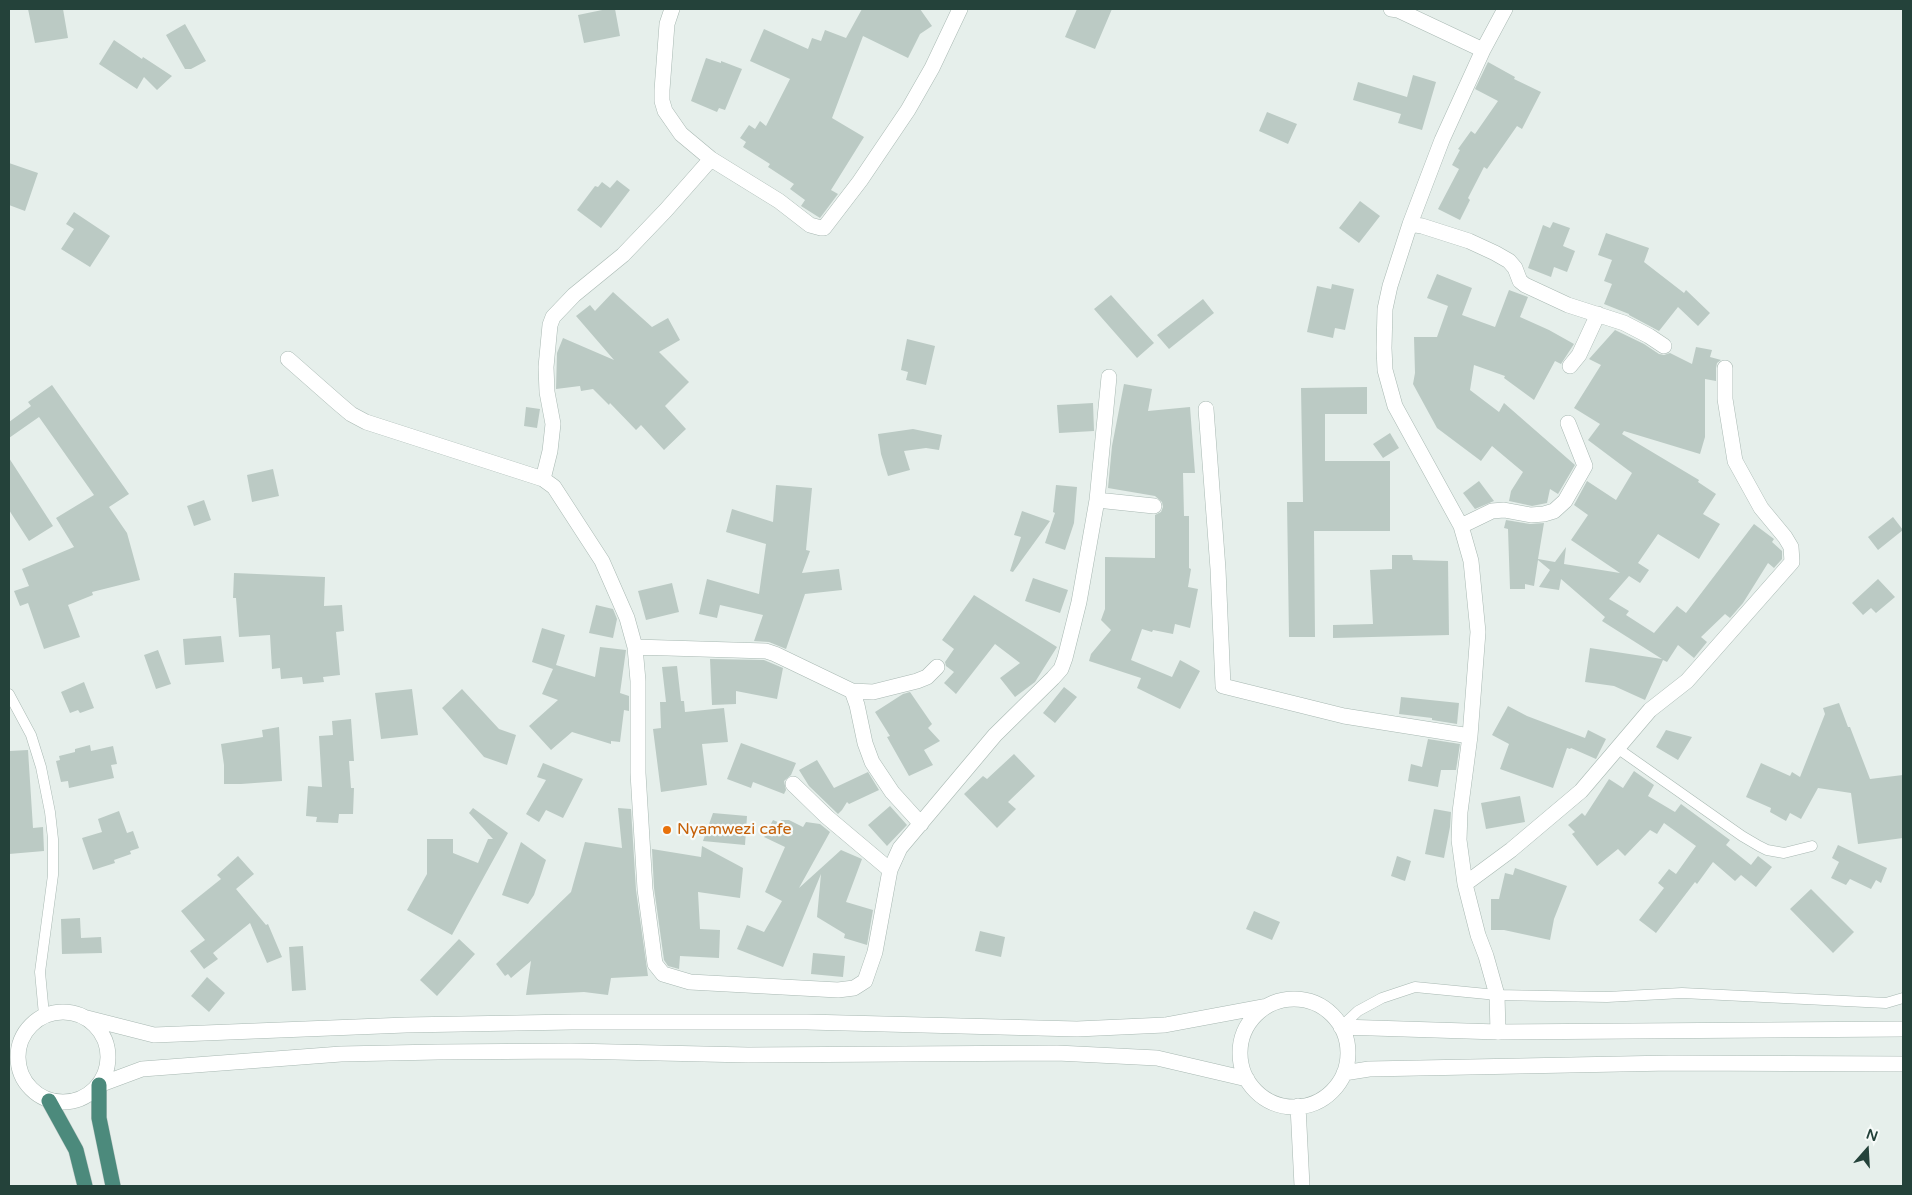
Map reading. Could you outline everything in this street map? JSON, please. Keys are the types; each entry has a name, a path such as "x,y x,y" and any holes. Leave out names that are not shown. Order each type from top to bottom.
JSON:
{"highway":[{"path":"99,1085 99,1118 113,1186"},
{"path":"50,1100 76,1150 85,1186"}],"street":[{"path":"672,9 667,24 662,101 665,111 681,134 711,159 779,201 810,225 824,228 860,181 908,110 932,68 960,9"},
{"path":"1391,9 1398,10 1483,50"},
{"path":"1498,1032 1497,995 1478,935 1465,884 1459,840 1460,812 1470,736 1478,632 1471,561 1461,526 1395,406 1385,370 1385,309 1390,286 1410,224 1442,140 1483,50 1505,9"},
{"path":"543,478 550,451 553,424 547,392 546,367 550,325 553,317 574,295 623,255 711,159"},
{"path":"1410,224 1469,241 1495,253 1509,261 1525,285 1568,305 1636,328 1664,346"},
{"path":"1570,366 1579,355 1598,314"},
{"path":"288,359 351,414 366,422 543,478 554,487 602,561 627,618 635,647 638,681 638,773 645,889 655,964 663,974 690,982 838,990 854,988 865,981 875,952 890,870 900,848 995,735 1061,669 1071,640 1080,602 1097,500 1109,377"},
{"path":"1465,884 1511,850 1580,791 1650,710 1687,681 1792,562 1791,547 1785,536 1760,508 1735,461 1725,399 1725,368"},
{"path":"1206,409 1218,568 1223,686 1344,716 1470,736"},
{"path":"1461,526 1492,511 1516,511 1531,515 1544,514 1554,511 1565,501 1585,466 1568,423"},
{"path":"1097,500 1154,506"},
{"path":"635,647 766,651 852,692 872,692 917,681 927,677 937,667"},
{"path":"852,692 857,705 865,743 872,762 892,792 921,824"},
{"path":"793,784 827,817 890,870"},
{"path":"87,1018 96,1025 102,1034 109,1054 105,1076 99,1085 91,1093 71,1102 50,1100 31,1089 24,1080 14,1048 35,1021 55,1012 77,1014 154,1035 406,1025 572,1022 807,1022 1077,1029 1165,1025 1267,1006 1290,999 1302,1000 1325,1009 1341,1026 1348,1049 1344,1073 1338,1084 1321,1100 1298,1106 1286,1106 1263,1097 1247,1079 1240,1056 1240,1044 1250,1022 1267,1006"},
{"path":"1341,1026 1498,1032 1903,1029"},
{"path":"99,1085 142,1069 341,1054 571,1051 748,1055 1057,1053 1157,1058 1247,1079"},
{"path":"1344,1073 1369,1069 1662,1064 1903,1064"},
{"path":"1298,1106 1302,1186"}],"lane":[{"path":"9,694 31,735 41,766 53,839 53,875 40,972 44,1016"},
{"path":"1617,748 1759,846 1767,850 1784,853 1812,846"},
{"path":"1341,1026 1358,1011 1382,998 1415,987 1497,995 1607,996 1682,992 1886,1002 1903,998"}],"building":[{"path":"28,9 63,9 68,38 35,43"},
{"path":"615,9 620,36 584,43 578,15"},
{"path":"862,9 920,9 932,26 920,34 908,58 863,36 832,118 864,137 831,190 838,194 820,218 801,206 805,200 790,189 794,184 768,167 770,164 743,147 746,142 740,138 749,125 755,129 760,121 766,126 790,79 750,61 764,29 808,49 812,38 821,41 825,30 846,38"},
{"path":"1077,9 1112,9 1095,49 1065,37"},
{"path":"185,24 206,61 191,69 185,69 166,35"},
{"path":"114,40 172,76 157,90 144,77 137,89 99,64"},
{"path":"706,58 721,63 721,61 742,69 725,110 719,108 717,112 691,101"},
{"path":"1488,62 1515,77 1514,79 1541,92 1522,129 1517,126 1487,169 1484,167 1468,198 1470,200 1460,220 1438,209 1459,169 1452,165 1460,150 1458,149 1471,131 1475,134 1498,101 1475,89"},
{"path":"1413,75 1436,82 1422,130 1398,123 1401,114 1353,100 1358,82 1407,97"},
{"path":"1267,112 1297,124 1288,144 1259,131"},
{"path":"9,163 38,173 25,211 9,205"},
{"path":"617,180 630,190 601,228 577,210 595,186 598,187 602,182 610,188"},
{"path":"1360,201 1380,216 1359,243 1339,228"},
{"path":"74,212 110,236 90,267 61,249 74,229 66,224"},
{"path":"1553,222 1570,228 1563,246 1575,251 1567,272 1554,267 1551,277 1528,268 1543,225 1550,228"},
{"path":"1606,233 1649,248 1644,262 1684,293 1686,290 1710,313 1698,326 1678,307 1659,331 1629,314 1604,304 1612,284 1604,281 1612,260 1598,255"},
{"path":"1437,274 1472,288 1462,315 1495,327 1509,290 1528,297 1520,317 1574,344 1561,364 1555,361 1534,400 1504,378 1505,376 1474,365 1470,390 1499,412 1504,403 1575,465 1558,494 1550,489 1547,503 1532,506 1509,501 1511,491 1523,472 1492,446 1481,461 1437,428 1413,384 1415,373 1414,337 1437,337 1448,306 1427,298"},
{"path":"1332,284 1354,289 1345,330 1335,328 1333,338 1307,332 1317,286 1331,289"},
{"path":"613,292 652,327 668,318 680,340 659,352 689,382 665,406 686,429 664,450 641,425 636,430 610,403 609,405 593,389 581,391 580,386 556,389 557,353 563,338 614,360 576,316 590,305 595,311"},
{"path":"1111,295 1154,343 1137,358 1094,309"},
{"path":"1203,299 1214,313 1169,349 1157,335"},
{"path":"1615,330 1644,344 1659,354 1670,353 1692,364 1696,347 1712,350 1710,357 1721,360 1717,363 1716,381 1705,379 1705,437 1700,454 1624,431 1622,434 1699,480 1698,482 1716,494 1703,514 1720,524 1699,559 1658,534 1638,563 1649,570 1640,583 1629,576 1609,599 1629,611 1626,615 1654,633 1677,606 1686,613 1754,524 1774,539 1772,542 1782,551 1782,559 1774,568 1768,563 1743,603 1730,618 1725,614 1701,637 1707,642 1694,658 1678,645 1667,662 1663,660 1645,700 1614,686 1585,682 1590,648 1662,659 1602,621 1605,617 1561,579 1559,590 1539,587 1550,570 1538,560 1534,586 1525,584 1525,589 1510,589 1508,529 1504,528 1506,520 1530,524 1544,523 1538,559 1555,562 1566,547 1564,564 1620,573 1571,540 1588,515 1574,505 1587,481 1616,500 1632,473 1588,440 1600,424 1574,408 1601,365 1589,359"},
{"path":"907,339 935,346 926,385 906,380 908,372 901,370"},
{"path":"1124,384 1152,389 1148,411 1190,407 1195,473 1183,473 1184,516 1189,516 1189,568 1191,569 1188,587 1198,589 1190,628 1175,624 1173,634 1142,629 1131,660 1172,677 1180,660 1200,671 1180,709 1137,688 1141,678 1089,661 1091,654 1111,630 1101,620 1105,609 1105,557 1155,558 1155,515 1161,512 1163,507 1162,502 1155,496 1108,488 1112,446"},
{"path":"52,385 129,494 109,507 127,533 140,580 92,592 93,595 68,605 80,637 44,649 28,603 20,606 14,591 29,586 22,569 74,547 56,518 94,495 39,417 9,438 9,422 31,406 28,402"},
{"path":"1367,387 1367,414 1325,414 1325,461 1390,461 1390,531 1314,531 1315,637 1289,637 1287,502 1303,502 1301,388"},
{"path":"1093,403 1094,431 1059,433 1057,405"},
{"path":"526,407 540,409 537,428 524,426"},
{"path":"913,429 942,435 939,450 926,448 904,451 910,470 888,476 881,454 878,434"},
{"path":"1390,433 1399,448 1383,458 1373,444"},
{"path":"9,458 53,526 29,541 9,510"},
{"path":"273,469 279,496 252,502 247,475"},
{"path":"1479,481 1494,501 1475,509 1463,493"},
{"path":"776,485 812,488 806,550 810,551 802,573 839,569 842,590 805,594 786,649 769,642 754,641 763,615 720,605 717,618 699,614 707,579 759,594 766,544 726,532 732,509 773,522"},
{"path":"1056,485 1077,487 1074,523 1065,550 1045,543 1055,513 1053,512"},
{"path":"204,500 211,520 194,526 187,506"},
{"path":"1022,511 1050,521 1013,572 1010,571 1021,537 1014,535"},
{"path":"1893,517 1903,530 1878,550 1868,537"},
{"path":"1392,555 1412,555 1413,560 1448,561 1449,635 1333,638 1333,625 1373,624 1370,570 1392,569"},
{"path":"234,573 325,577 324,606 342,605 344,631 336,632 340,675 323,677 324,682 303,684 302,677 281,679 280,668 272,669 270,635 239,637 236,598 233,598"},
{"path":"1033,578 1068,590 1060,613 1025,601"},
{"path":"1878,579 1895,597 1876,613 1871,608 1863,615 1852,603"},
{"path":"672,583 679,612 646,620 638,591"},
{"path":"974,595 1057,647 1035,682 1015,697 1000,678 1020,663 995,644 956,694 944,683 954,672 946,666 945,662 954,649 942,640"},
{"path":"596,605 613,609 617,619 613,638 589,633"},
{"path":"542,628 565,635 556,665 595,677 600,647 626,650 620,693 629,696 629,711 624,710 620,742 611,741 611,744 572,732 551,750 529,726 558,700 542,694 553,669 532,662"},
{"path":"221,636 224,662 185,665 183,639"},
{"path":"158,650 171,684 156,689 144,655"},
{"path":"710,659 764,660 783,668 777,699 736,691 736,704 712,705"},
{"path":"677,666 681,701 684,701 685,712 724,708 728,742 702,744 707,785 661,792 653,729 661,728 660,702 666,702 662,667"},
{"path":"84,682 94,708 80,713 78,710 70,713 61,692"},
{"path":"1064,687 1077,697 1055,723 1043,713"},
{"path":"412,689 418,735 381,739 375,693"},
{"path":"462,689 499,729 516,735 507,765 484,757 442,708"},
{"path":"910,692 932,724 928,728 940,741 924,750 933,765 909,776 887,737 890,736 875,712 903,694"},
{"path":"1401,697 1459,703 1457,724 1432,720 1432,718 1399,714"},
{"path":"1839,703 1870,779 1903,775 1903,838 1858,844 1851,793 1818,788 1801,819 1790,813 1786,821 1770,812 1771,808 1746,797 1761,763 1790,776 1792,772 1800,777 1825,714 1823,708"},
{"path":"1508,706 1527,716 1585,738 1588,730 1606,739 1596,759 1567,748 1553,788 1500,769 1509,744 1492,735"},
{"path":"351,719 354,761 349,761 351,788 354,788 353,814 339,814 338,823 316,822 317,817 306,816 308,786 322,787 319,736 333,735 332,721"},
{"path":"279,727 282,781 224,784 221,744 263,737 262,730"},
{"path":"1666,730 1692,737 1678,760 1656,747"},
{"path":"1428,739 1460,744 1456,770 1441,770 1438,787 1408,781 1411,764 1422,767"},
{"path":"741,743 796,763 791,775 784,781 786,790 784,794 753,782 751,788 727,779"},
{"path":"90,745 91,751 113,746 117,764 111,765 114,778 69,788 68,781 61,782 56,761 60,760 59,756 75,752 75,749"},
{"path":"28,750 33,828 43,827 44,851 9,854 9,751"},
{"path":"1014,754 1035,776 1008,802 1016,809 997,828 964,794 983,776 987,779"},
{"path":"817,760 834,788 868,772 879,790 849,804 847,802 838,814 809,786 799,770"},
{"path":"543,763 583,779 563,818 546,810 539,822 526,814 546,780 537,777"},
{"path":"1634,771 1654,785 1648,796 1675,812 1681,804 1730,840 1726,845 1751,865 1758,856 1772,867 1756,887 1741,875 1735,881 1713,862 1697,884 1695,882 1656,933 1639,920 1664,888 1658,883 1669,869 1676,874 1696,846 1664,823 1657,834 1650,830 1625,856 1618,849 1597,866 1572,834 1575,832 1568,825 1582,813 1585,816 1609,779 1623,788"},
{"path":"1520,796 1525,822 1486,829 1481,803"},
{"path":"890,806 907,825 887,846 868,825"},
{"path":"473,808 508,833 452,935 407,910 427,874 427,839 453,839 453,853 478,863 488,839 493,839 469,813"},
{"path":"618,808 631,809 636,890 648,976 611,978 608,995 584,992 526,995 531,961 511,978 508,974 505,976 496,964 571,892 585,842 622,848"},
{"path":"1434,809 1451,812 1444,858 1425,854"},
{"path":"119,811 127,833 133,831 139,848 130,851 131,854 114,860 115,863 93,870 82,838 102,832 98,819"},
{"path":"713,813 747,816 745,845 703,841"},
{"path":"773,820 780,823 781,820 789,820 803,827 806,822 820,824 830,832 799,888 841,850 862,859 846,902 873,910 867,945 844,938 845,934 817,917 821,874 783,967 737,949 747,925 764,932 782,901 765,892 785,847 764,837"},
{"path":"521,842 546,860 534,895 528,904 502,895"},
{"path":"1838,845 1887,868 1881,883 1876,880 1871,889 1850,879 1846,885 1831,878 1839,862 1832,858"},
{"path":"702,846 743,868 740,898 698,892 700,929 720,930 719,958 680,956 679,969 668,966 664,960 654,888 652,849 701,857"},
{"path":"238,856 254,874 236,889 266,925 268,924 282,957 267,963 250,923 213,953 218,959 204,969 190,951 205,940 181,911 221,879 217,875"},
{"path":"1397,856 1411,861 1405,881 1391,876"},
{"path":"1515,868 1567,886 1554,919 1550,940 1504,930 1491,930 1491,899 1499,899 1505,873 1513,875"},
{"path":"1811,889 1854,932 1833,953 1790,909"},
{"path":"1254,911 1280,922 1272,940 1246,929"},
{"path":"80,918 81,938 101,937 102,953 62,954 61,919"},
{"path":"980,931 1005,937 1001,957 975,951"},
{"path":"459,939 475,954 437,996 420,980"},
{"path":"303,946 306,990 292,991 289,947"},
{"path":"813,953 845,956 843,977 811,974"},
{"path":"207,977 225,993 209,1012 191,996"}],"place":[{"name":"Nyamwezi cafe","path":"667,830"}]}
